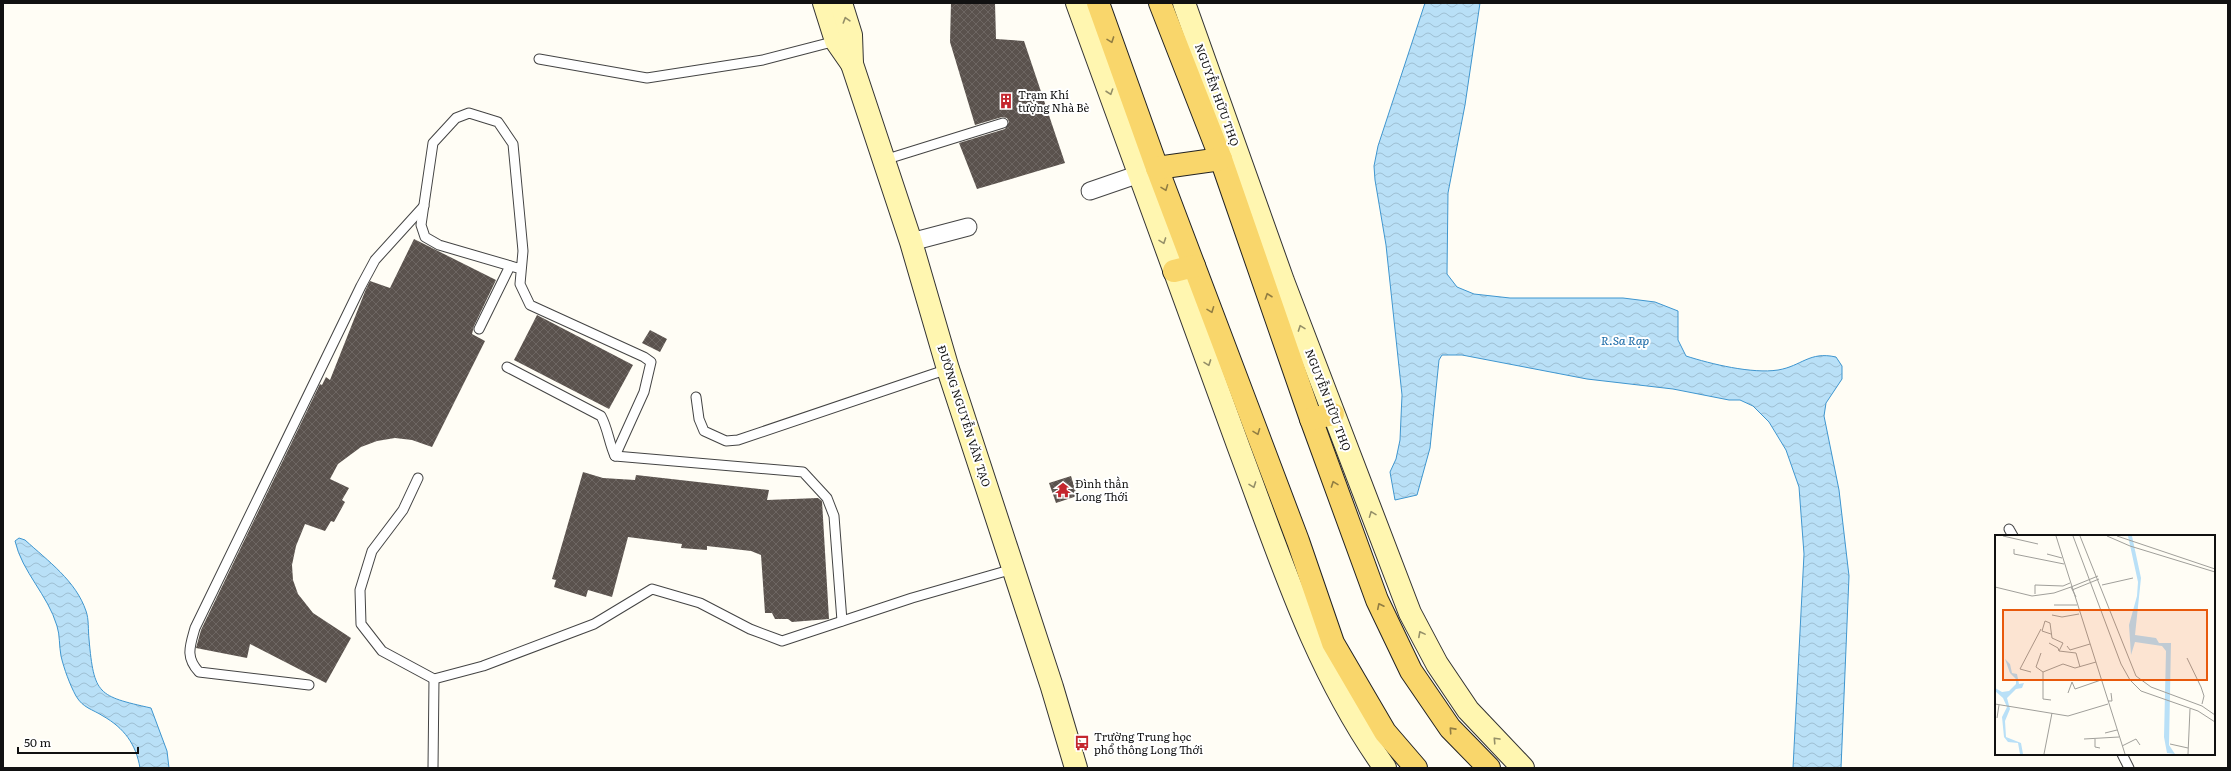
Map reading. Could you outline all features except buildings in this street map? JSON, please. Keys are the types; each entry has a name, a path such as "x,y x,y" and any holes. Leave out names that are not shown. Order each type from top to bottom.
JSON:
{"main road":[{"name":"ĐƯỜNG NGUYỄN VĂN TẠO","path":"824,3 836,41 852,64"},
{"name":"ĐƯỜNG NGUYỄN VĂN TẠO","path":"841,3 851,35 852,64 882,161 911,242 948,369 1052,687 1076,768"},
{"path":"1077,3 1148,171 1184,268 1311,638 1339,696 1385,768"},
{"path":"1098,3 1148,171"},
{"name":"NGUYỄN HỮU THỌ","path":"1160,3 1221,158 1311,419 1377,600 1411,671 1450,728 1489,768"},
{"name":"NGUYỄN HỮU THỌ","path":"1184,3 1333,414 1410,613 1437,664 1468,710 1523,768"},
{"path":"1148,171 1221,158"},
{"path":"1184,268 1298,541 1333,643 1385,732 1416,768"},
{"path":"1311,419 1333,414"}],"street":[{"path":"1090,190 1148,171"},
{"path":"911,242 968,227"}],"lane":[{"path":"539,59 647,78 762,60 836,41"},
{"path":"521,269 439,245 425,237 421,225 433,142 456,118 469,113 498,122 513,144 523,251 520,284 530,305 644,357 651,362 644,392 615,456"},
{"path":"882,161 1003,123"},
{"path":"309,685 199,672 192,664 188,650 195,628 361,286 375,260 424,206"},
{"path":"479,329 510,266"},
{"path":"507,367 601,416 607,426 609,443 615,456"},
{"path":"696,397 699,419 704,431 726,441 738,440 948,369"},
{"path":"615,456 803,472 827,498 834,516 842,621"},
{"path":"418,478 403,510 372,551 360,590 361,624 382,651 434,679 483,666 594,624 652,589 700,603 750,628 782,641 912,598 1013,569"},
{"path":"433,768 434,679"},
{"path":"2122,755 2129,768"}],"water":[{"name":"R.Sa Rạp","path":"1425,3 1480,3 1465,105 1448,193 1447,274 1457,287 1474,294 1510,298 1623,298 1655,302 1678,311 1678,340 1686,356 1719,365 1756,371 1778,370 1812,357 1819,356 1836,357 1842,366 1842,379 1826,403 1824,416 1839,490 1849,576 1841,768 1793,768 1804,554 1799,487 1786,450 1769,422 1753,406 1740,400 1729,400 1673,389 1587,379 1462,355 1442,355 1439,360 1430,448 1417,495 1395,500 1390,472 1396,459 1400,440 1402,395 1386,245 1374,166 1378,146"},
{"path":"19,538 25,540 52,564 75,590 87,614 93,672 97,682 102,690 109,696 151,708 167,751 169,768 140,768 132,744 123,731 110,721 85,706 76,696 69,682 62,661 57,626 48,604 18,552 15,541"}],"place":[{"name":"Trạm Khí tượng Nhà Bè","path":"1006,101"},
{"name":"Đình thần Long Thới","path":"1063,490"},
{"name":"Trường Trung học phổ thông Long Thới","path":"1082,743"}]}
